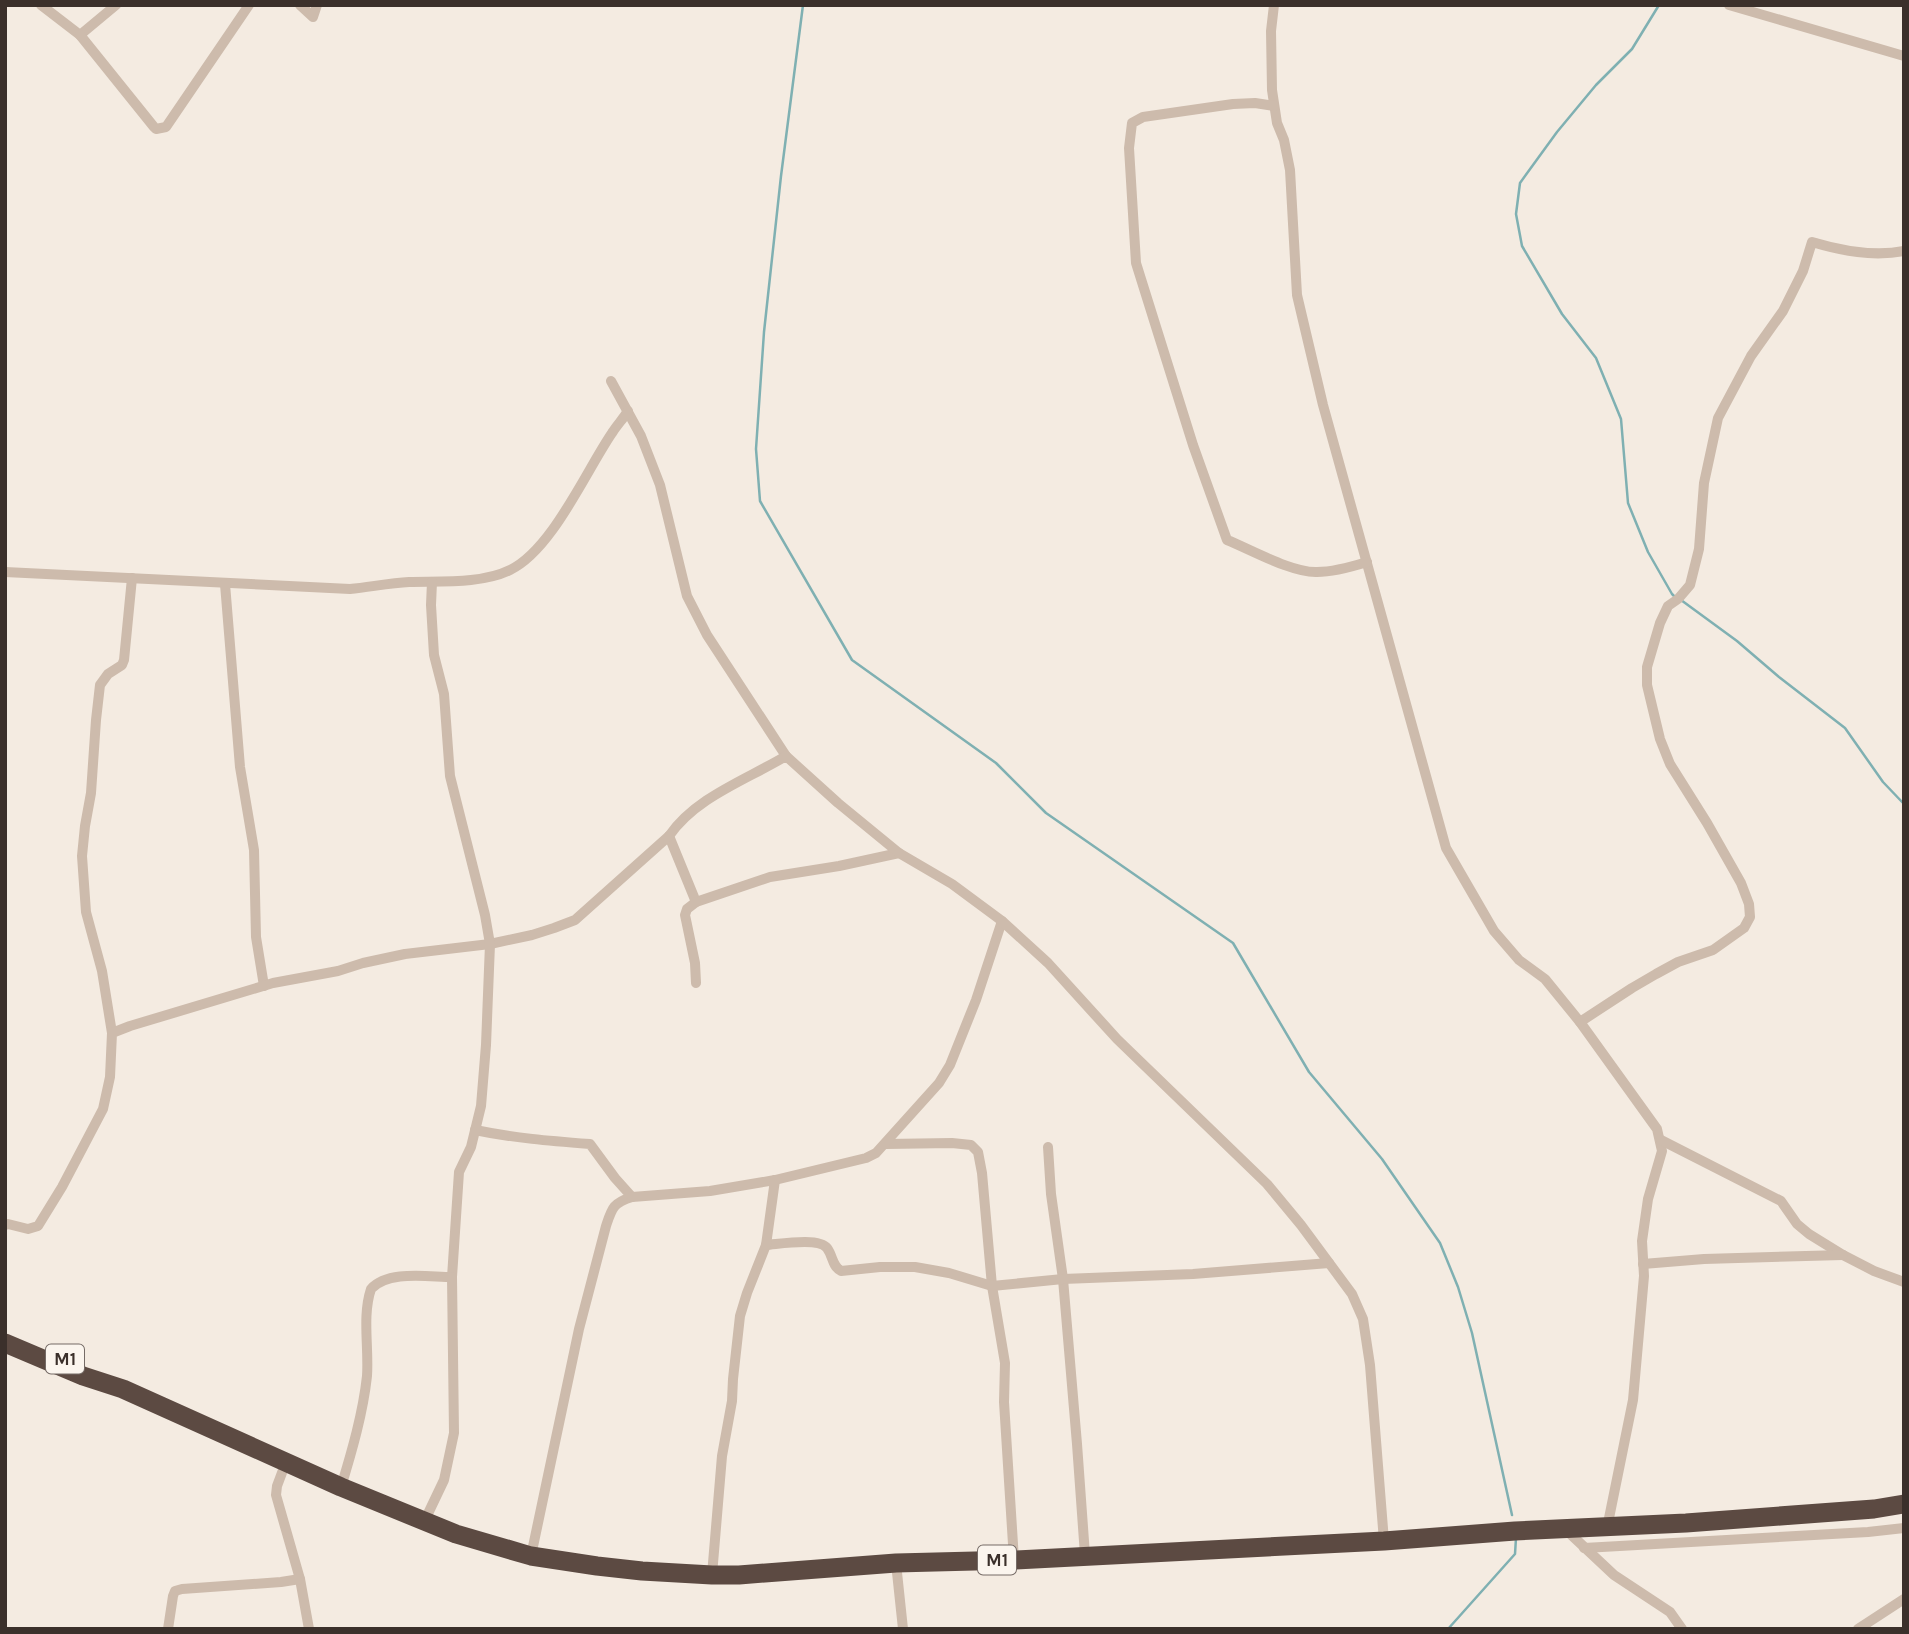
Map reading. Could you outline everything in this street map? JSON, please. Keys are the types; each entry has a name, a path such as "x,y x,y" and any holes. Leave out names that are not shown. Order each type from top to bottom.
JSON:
{"highway":[{"name":"M1","path":"5,1332 107,1378 122,1389"},
{"name":"M1","path":"5,1343 83,1376 122,1389 341,1487 456,1534 531,1556 620,1569 712,1575 895,1563 1014,1560 1607,1528 1874,1509 1904,1504"}],"street":[{"path":"41,5 80,35 154,127 162,129 166,127 248,5"},
{"path":"80,35 116,5"},
{"path":"300,5 313,18 317,5"},
{"path":"1274,5 1271,31 1272,90 1277,123 1284,140 1290,170 1297,295 1323,405 1446,848 1494,931 1519,960 1545,979 1580,1022 1657,1129 1661,1140 1662,1151 1648,1199 1642,1241 1643,1264 1633,1400 1607,1528"},
{"path":"1729,5 1904,56"},
{"path":"1274,106 1233,104 1143,117 1132,123 1129,148 1136,263 1193,444 1227,540 1276,561 1315,572 1367,562"},
{"path":"1580,1022 1678,962 1713,950 1745,928 1750,917 1749,905 1741,883 1670,764 1660,739 1647,685 1647,667 1668,606 1690,585 1699,550 1704,483 1718,418 1751,356 1783,311 1803,271 1812,242 1870,254 1904,251"},
{"path":"611,382 641,436 660,485 687,596 707,635 786,756 899,853 952,884 1002,921 1048,963 1117,1039 1267,1184 1352,1294 1363,1319 1370,1365 1384,1541"},
{"path":"5,572 350,589 492,576 525,562 550,533 585,480 611,433 628,411"},
{"path":"5,1225 28,1228 38,1226 62,1188 103,1109 110,1077 112,1034 102,971 86,912 82,856 91,793 100,685 124,660 132,578"},
{"path":"424,1522 444,1480 454,1433 452,1277 459,1172 471,1147 481,1106 490,944 450,776 444,694 434,655 432,582"},
{"path":"225,584 240,767 254,850 256,937 264,986"},
{"path":"112,1034 130,1026 296,977 338,971 405,954 490,944 532,935 575,920 669,836 677,824 699,805 786,756"},
{"path":"669,836 696,902"},
{"path":"696,983 695,962 685,915 687,909 696,902 769,877 899,853"},
{"path":"531,1556 579,1329 606,1226 617,1201 632,1197 710,1191 775,1180 866,1158 876,1153 939,1083 950,1065 976,1000 1002,921"},
{"path":"475,1130 502,1136 590,1144 632,1197"},
{"path":"1661,1140 1781,1201 1803,1229 1843,1255 1904,1282"},
{"path":"886,1144 961,1144 971,1145 978,1152 992,1286 1004,1363 1014,1560"},
{"path":"1048,1147 1051,1194 1063,1279 1085,1555"},
{"path":"712,1575 722,1456 732,1401 740,1316 766,1245 775,1180"},
{"path":"766,1245 813,1242 822,1244 828,1249 837,1269 841,1271 915,1267 949,1273 992,1286 1063,1279 1193,1274 1329,1263"},
{"path":"1643,1264 1704,1259 1843,1255"},
{"path":"341,1487 356,1433 366,1380 367,1309 371,1289 382,1280 394,1277 452,1277"},
{"path":"286,1462 276,1495 300,1579 309,1629"},
{"path":"1584,1548 1904,1528"},
{"path":"1565,1529 1614,1575 1670,1612 1682,1629"},
{"path":"895,1563 903,1629"},
{"path":"168,1629 175,1591 300,1579"},
{"path":"1858,1629 1904,1600"}],"waterway":[{"path":"803,5 764,332 756,449 760,501 852,660 996,763 1046,813 1233,943 1309,1072 1382,1159 1440,1243 1458,1287 1472,1333 1512,1515"},
{"path":"1659,5 1632,49 1596,85 1520,183 1516,214 1522,246 1562,314 1596,358 1621,419 1628,503 1648,552 1675,597"},
{"path":"1681,600 1737,641 1845,728 1883,782 1904,804"},
{"path":"1448,1629 1515,1554 1516,1538"}]}
